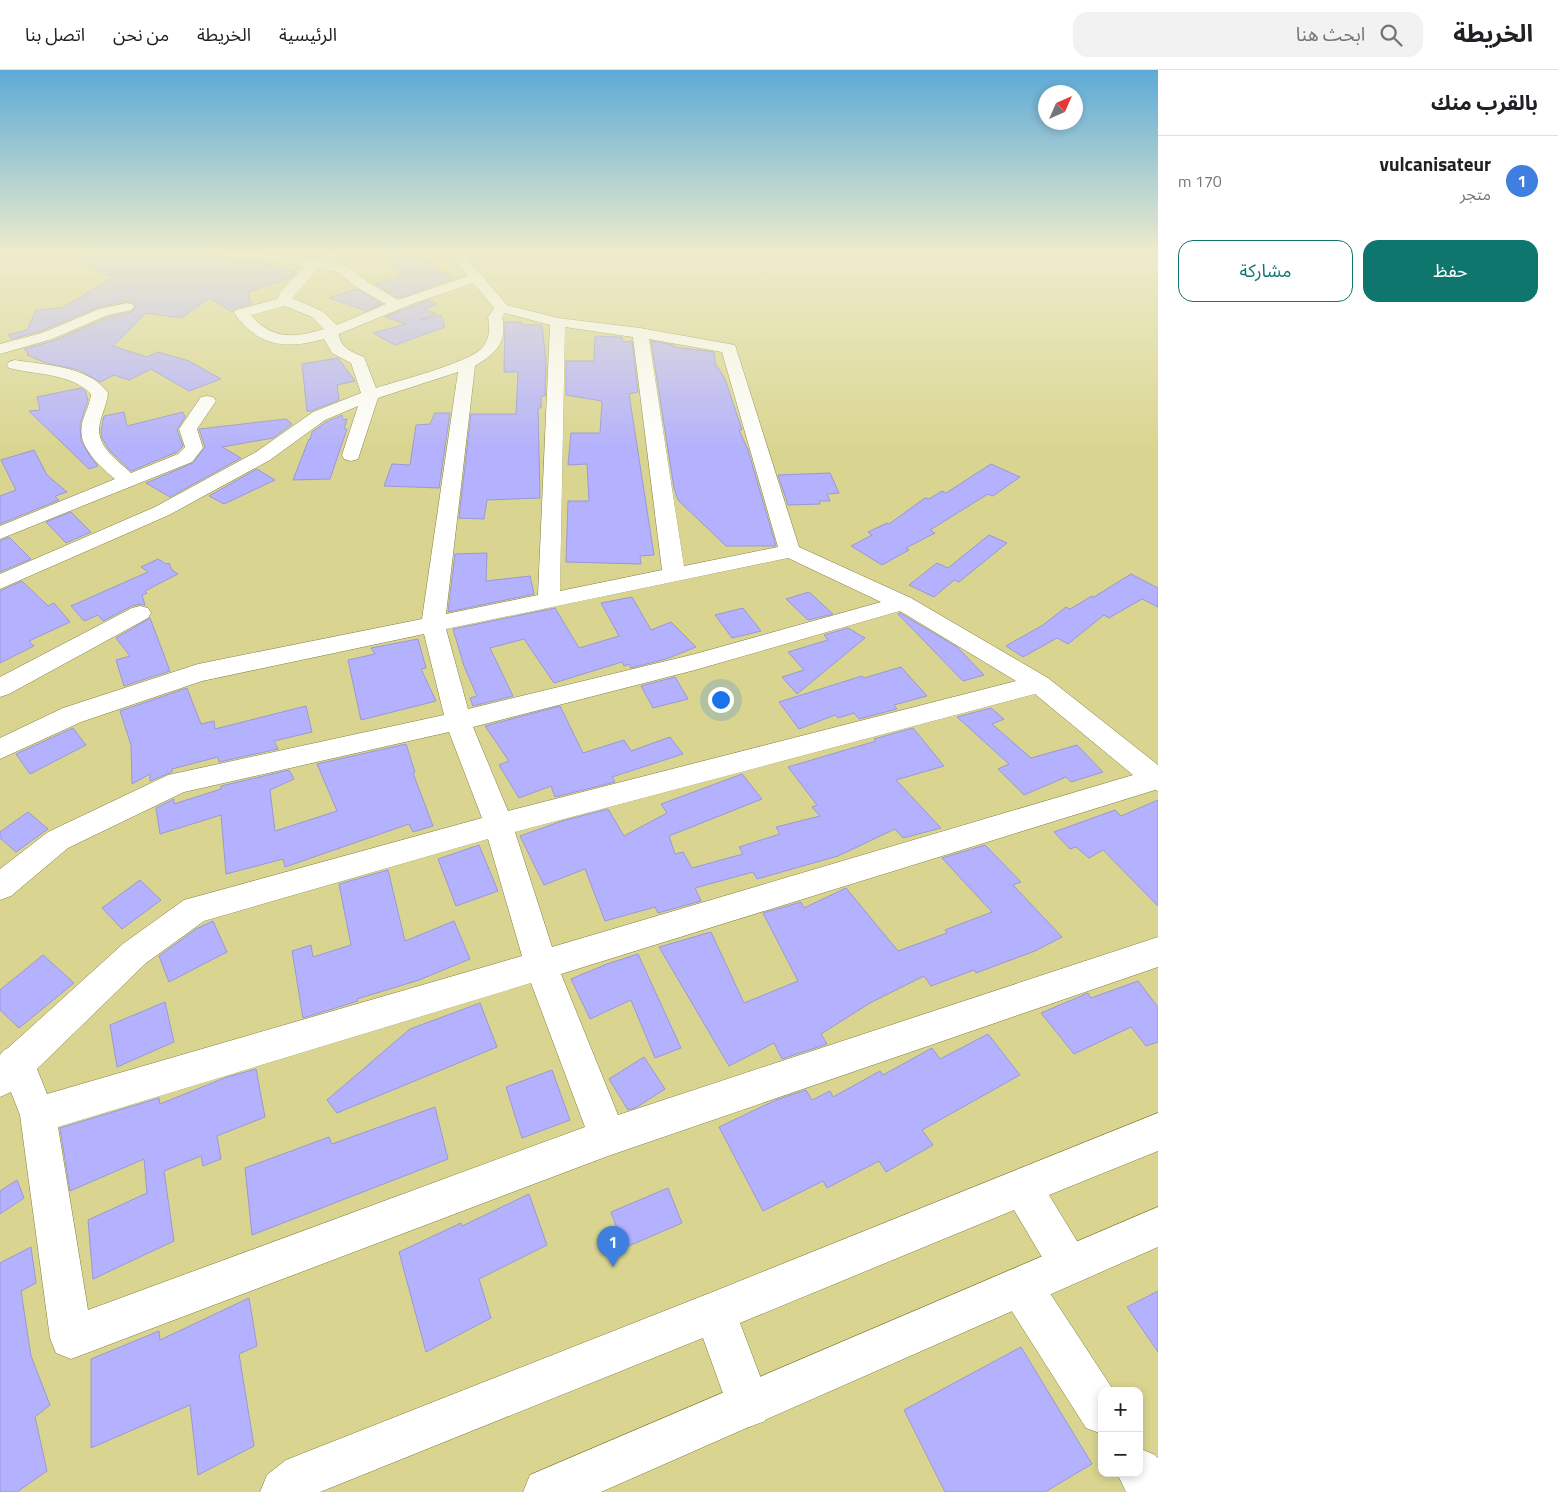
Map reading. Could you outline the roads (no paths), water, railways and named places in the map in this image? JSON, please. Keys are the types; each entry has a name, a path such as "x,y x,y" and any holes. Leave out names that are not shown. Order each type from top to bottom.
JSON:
{"main road":[{"path":"0,348 47,336 90,317"},
{"path":"243,317 269,338 305,339 331,333 368,317"},
{"path":"323,317 332,329 331,340 333,346 340,352 358,360 370,395 351,455"},
{"path":"0,582 162,511 263,456 319,416 370,395 467,364 487,352 498,331 495,317"},
{"path":"539,317 558,322 729,348 790,551"},
{"path":"548,601 558,322"},
{"path":"640,333 674,575"},
{"path":"467,364 433,624 458,721 493,808 541,965 608,1137"},
{"path":"15,365 74,376 94,385 100,393 90,428 92,441 98,451 128,481"},
{"path":"0,533 185,458 194,448 188,429 207,401"},
{"path":"0,749 72,715 198,673 790,551 903,603 1039,684 1157,780"},
{"path":"0,887 58,840 178,783 458,721 695,662 903,603"},
{"path":"0,688 140,613"},
{"path":"1039,684 498,826 195,910 135,952 8,1071 38,1115 72,1338 608,1137 1158,952"},
{"path":"38,1115 1157,780"},
{"path":"284,1492 302,1476 715,1312 1158,1132"},
{"path":"1022,1187 1069,1265"},
{"path":"547,1492 1158,1227"},
{"path":"1021,1287 1098,1406"},
{"path":"715,1312 749,1405"},
{"path":"1143,1477 1153,1492"}],"place":[{"name":"vulcanisateur","path":"613,1267"}]}
